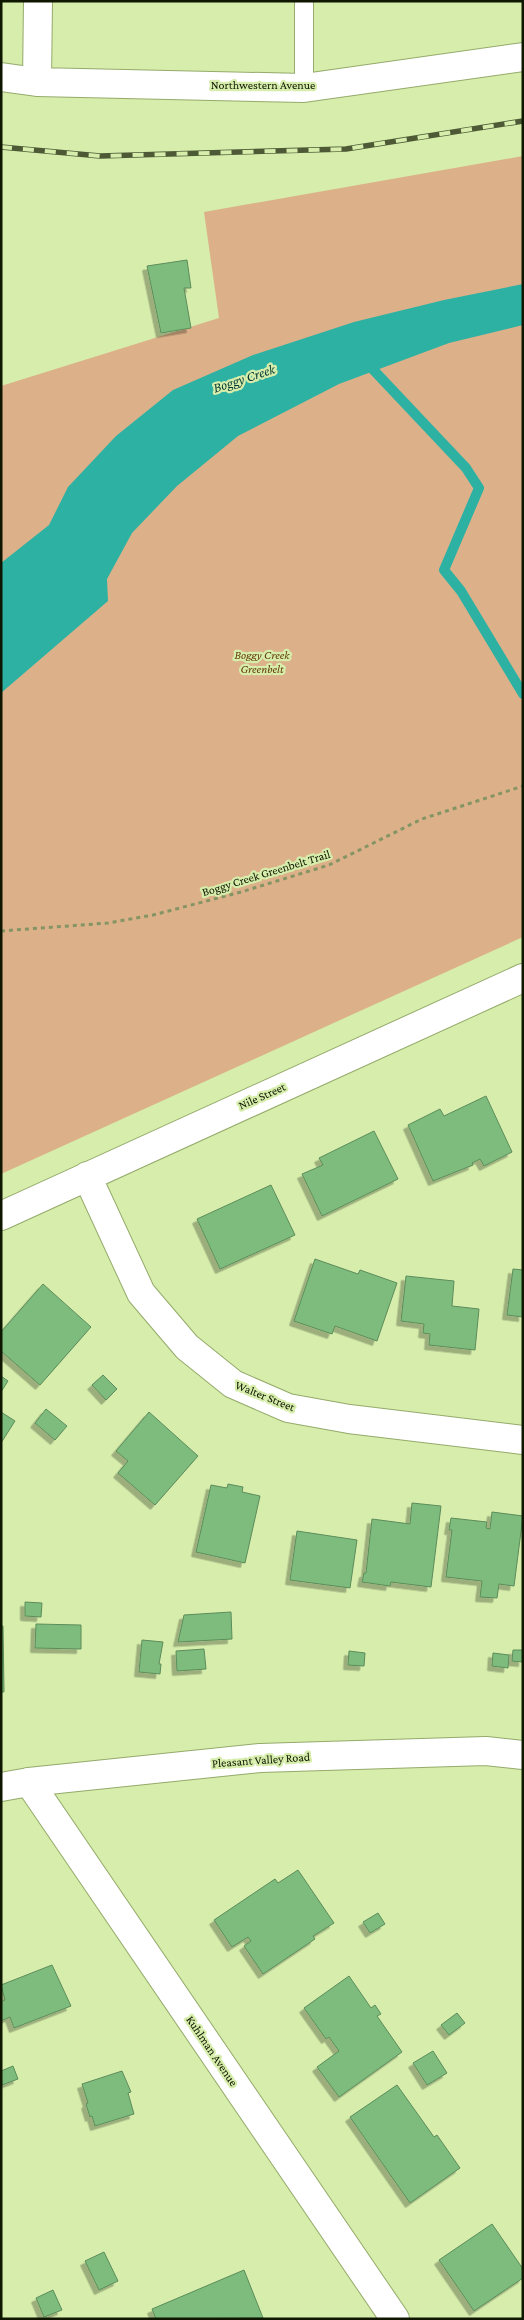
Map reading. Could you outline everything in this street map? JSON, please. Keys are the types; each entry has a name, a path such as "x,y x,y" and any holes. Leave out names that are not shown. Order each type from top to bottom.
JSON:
{"street":[{"path":"37,82 38,1"},
{"name":"Northwestern Avenue","path":"1,77 37,82 304,88 523,58"},
{"name":"Nile Street","path":"1,1216 523,978"},
{"name":"Walter Street","path":"86,1176 141,1293 187,1347 232,1384 288,1408 349,1419 523,1440"},
{"name":"Pleasant Valley Road","path":"1,1787 29,1782 260,1758 486,1751 523,1755"},
{"name":"Kuhlman Avenue","path":"29,1782 395,2319"}],"lane":[{"path":"304,1 304,88"}],"path":[{"name":"Boggy Creek Greenbelt Trail","path":"1,931 108,923 153,915 241,892 329,865 422,819 523,786"}],"green space":[{"name":"Boggy Creek Greenbelt","path":"523,156 523,937 1,1174 1,386 219,318 204,212"}],"water":[{"name":"Boggy Creek","path":"523,284 523,325 449,343 339,384 238,436 177,486 132,533 107,579 108,601 1,693 1,563 49,525 68,487 116,436 173,390 253,355 354,322 444,300"}],"building":[{"path":"187,260 191,288 184,288 191,328 161,333 147,266"},
{"path":"486,1096 512,1152 484,1166 480,1159 472,1163 473,1165 433,1181 408,1125 440,1109 444,1116"},
{"path":"374,1131 398,1179 322,1216 302,1174 323,1165 319,1158"},
{"path":"271,1185 295,1235 220,1269 197,1219"},
{"path":"315,1259 358,1274 360,1270 397,1283 377,1341 335,1326 332,1334 294,1321"},
{"path":"513,1269 523,1270 523,1317 507,1315"},
{"path":"406,1276 454,1281 452,1306 479,1309 475,1350 429,1345 430,1334 423,1333 424,1324 401,1321"},
{"path":"43,1284 91,1327 40,1385 1,1351 1,1332"},
{"path":"103,1375 117,1389 106,1400 92,1385"},
{"path":"1,1376 8,1381 1,1392"},
{"path":"46,1409 67,1426 55,1440 35,1423"},
{"path":"1,1412 15,1421 1,1443"},
{"path":"149,1412 198,1456 155,1505 118,1473 128,1461 116,1451"},
{"path":"228,1484 243,1487 242,1492 260,1496 245,1563 196,1552 211,1485 227,1488"},
{"path":"412,1503 441,1506 431,1587 391,1582 390,1586 362,1582 364,1573 366,1573 372,1519 410,1524"},
{"path":"492,1512 523,1516 514,1586 499,1584 497,1598 480,1597 482,1581 446,1577 452,1530 449,1530 451,1518 487,1522 486,1528 490,1529"},
{"path":"297,1531 357,1540 350,1588 290,1580"},
{"path":"25,1602 42,1603 41,1617 25,1616"},
{"path":"231,1612 232,1639 178,1642 184,1615"},
{"path":"36,1624 81,1625 81,1649 35,1648"},
{"path":"1,1626 3,1626 4,1692 1,1692"},
{"path":"142,1640 163,1642 159,1664 161,1664 160,1674 139,1672"},
{"path":"204,1649 206,1669 177,1671 176,1651"},
{"path":"513,1650 523,1650 523,1662 512,1661"},
{"path":"349,1651 365,1653 364,1666 348,1665"},
{"path":"493,1653 509,1655 508,1668 492,1666"},
{"path":"298,1870 334,1923 313,1936 315,1939 263,1974 244,1946 251,1941 248,1937 232,1947 214,1920 275,1879 278,1883"},
{"path":"378,1913 385,1924 370,1933 363,1922"},
{"path":"52,1965 71,2006 14,2028 10,2017 1,2021 1,2002 5,2000 1,1985"},
{"path":"349,1976 371,2008 375,2005 381,2014 377,2016 402,2052 339,2097 317,2067 339,2051 329,2037 326,2039 304,2008"},
{"path":"457,2013 465,2023 449,2035 441,2025"},
{"path":"433,2051 447,2073 427,2085 413,2063"},
{"path":"13,2066 18,2079 2,2085 1,2071"},
{"path":"122,2071 131,2092 128,2093 134,2114 95,2126 92,2116 90,2117 82,2084"},
{"path":"397,2085 434,2137 437,2135 460,2168 410,2203 350,2117"},
{"path":"492,2224 523,2269 523,2278 474,2311 439,2260"},
{"path":"104,2252 118,2281 99,2290 85,2261"},
{"path":"244,2270 263,2318 156,2319 152,2309"},
{"path":"53,2290 62,2310 44,2317 36,2298"}],"waterway":[{"path":"365,361 466,468 479,488 444,570 461,591 523,694"}],"railway":[{"path":"1,147 100,156 346,149 523,121"}]}
